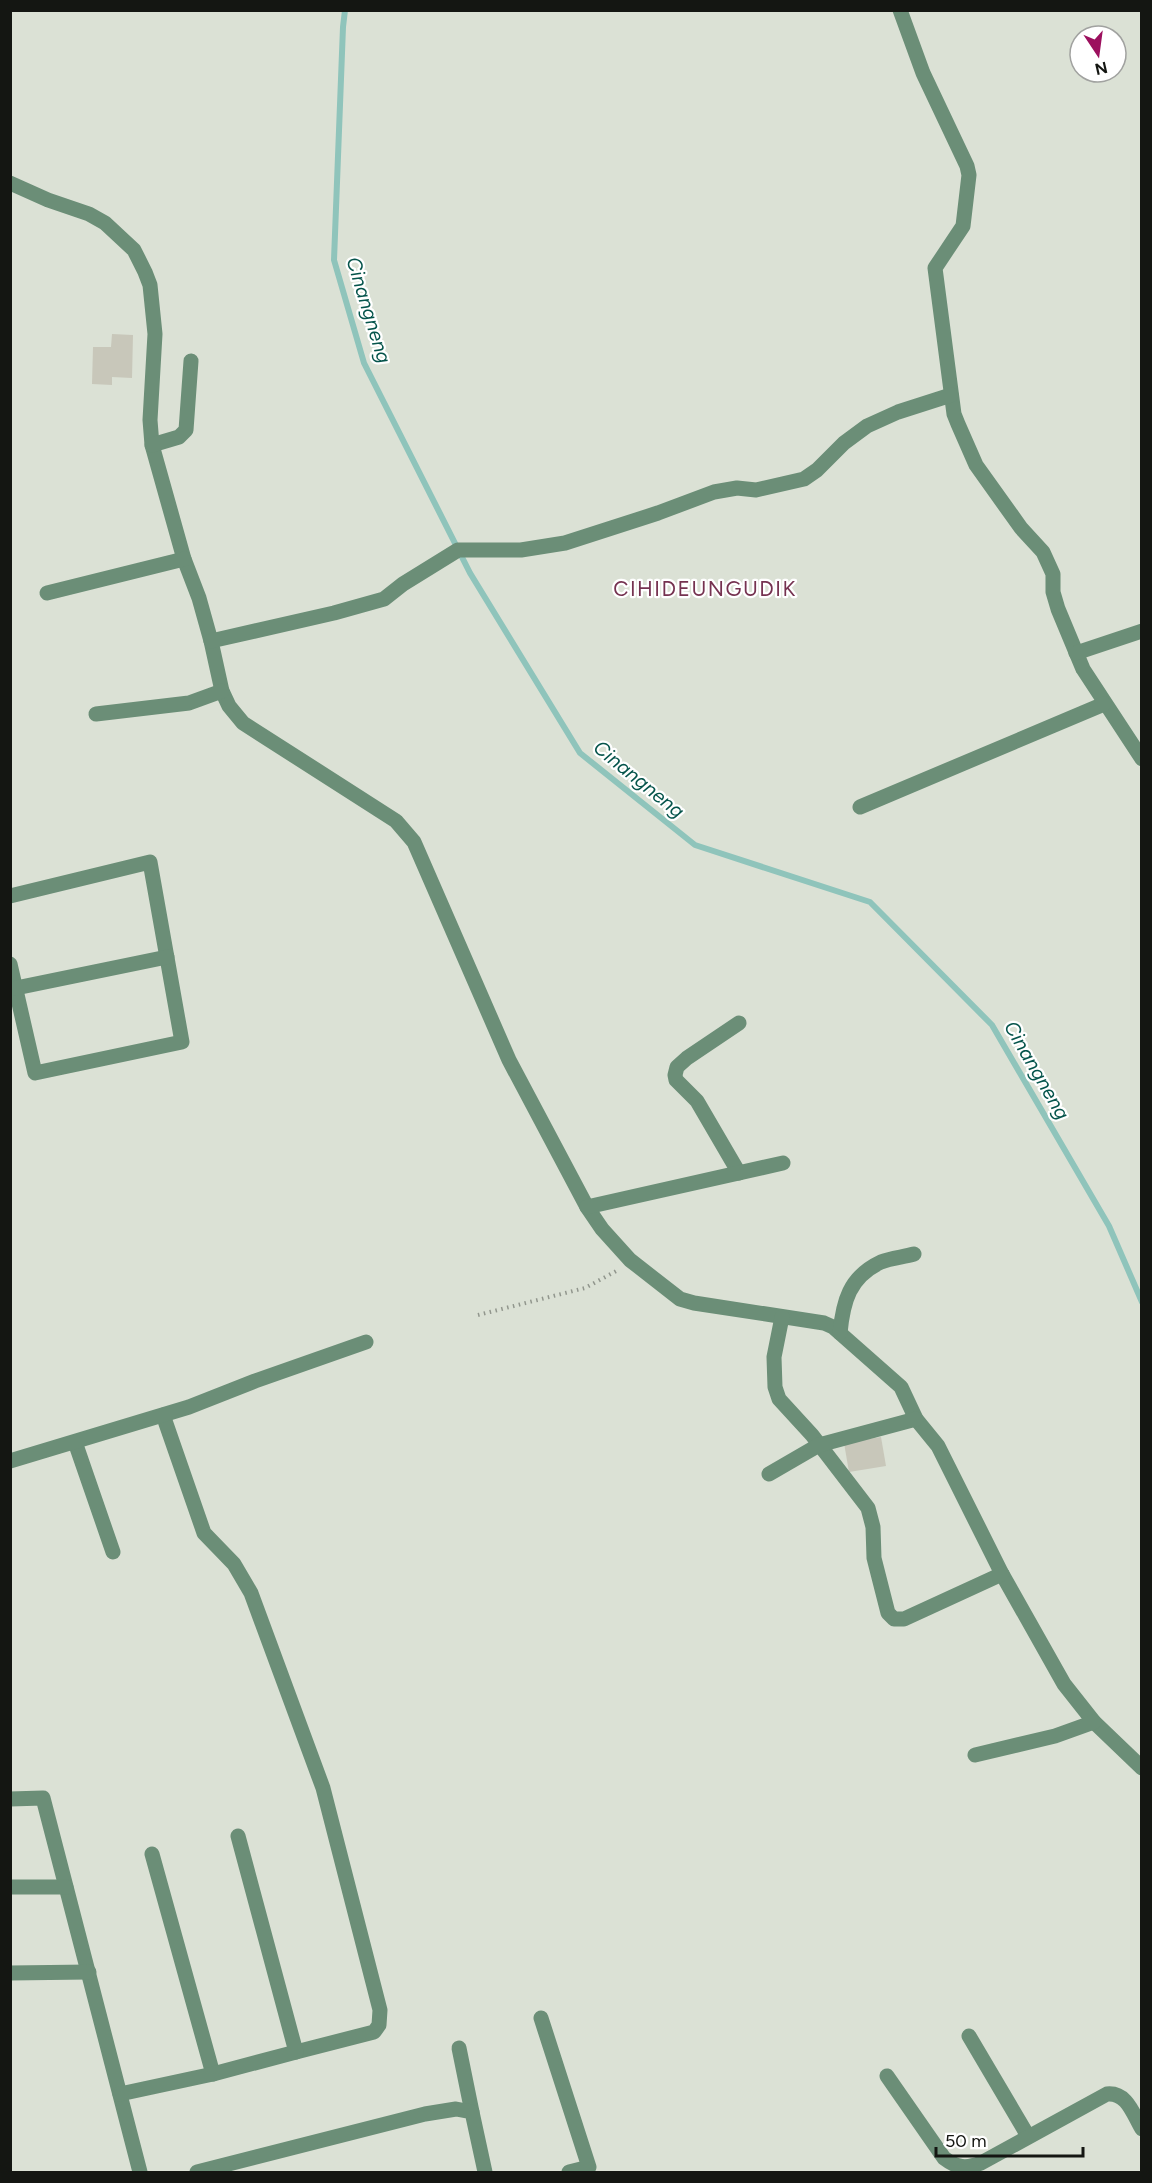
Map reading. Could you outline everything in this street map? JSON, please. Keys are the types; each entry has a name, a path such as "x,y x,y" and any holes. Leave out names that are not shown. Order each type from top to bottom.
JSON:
{"street":[{"path":"900,10 920,67 967,166 969,175 963,226 935,268 954,414 976,465 1048,561 1053,574 1053,592 1083,669 1142,759"},
{"path":"10,183 89,214 105,223 127,242 139,259 150,285 155,334 150,420 152,445 184,558 211,641 222,691 229,706 239,720 396,820 414,842 509,1060 587,1208 602,1230 630,1260 680,1299 687,1302 824,1323 833,1327 901,1387 916,1419 938,1446 1002,1574 1064,1684 1094,1722 1142,1768"},
{"path":"152,445 179,437 186,430 191,361"},
{"path":"211,641 334,613 384,599 403,584 458,550 521,550 565,543 714,492 736,488 756,490 804,479 867,426 898,412 951,395"},
{"path":"46,593 184,558"},
{"path":"1076,653 1142,631"},
{"path":"96,714 189,703 222,691"},
{"path":"860,807 1104,704"},
{"path":"10,896 150,862 182,1042 35,1073 10,964"},
{"path":"16,988 167,957"},
{"path":"739,1023 687,1058 677,1067 675,1075 676,1080 697,1101 739,1173"},
{"path":"587,1208 783,1163"},
{"path":"840,1333 843,1308 854,1284 866,1272 882,1262 914,1254"},
{"path":"782,1317 774,1357 775,1387 779,1399 819,1445 868,1508 873,1527 874,1558 888,1613 894,1619 904,1619 1002,1574"},
{"path":"10,1461 189,1407 366,1342"},
{"path":"120,2094 213,2074 374,2032 379,2025 380,2010 322,1788 251,1593 234,1564 204,1533 163,1415"},
{"path":"769,1474 819,1445 916,1419"},
{"path":"75,1442 112,1552"},
{"path":"975,1755 1055,1736 1094,1722"},
{"path":"10,1799 43,1798 140,2172"},
{"path":"238,1836 296,2052"},
{"path":"152,1854 213,2074"},
{"path":"10,1887 66,1887"},
{"path":"10,1973 89,1972"},
{"path":"541,2018 591,2171 568,2172"},
{"path":"969,2036 1028,2136"},
{"path":"459,2048 485,2172"},
{"path":"887,2076 944,2158 962,2168 981,2163 1099,2097 1114,2093 1126,2101 1142,2129"},
{"path":"197,2172 425,2114 456,2109 472,2112"}],"path":[{"path":"478,1315 585,1288 612,1275 630,1260"}],"building":[{"path":"112,334 133,335 132,378 112,377 112,385 92,384 93,347 111,347"},
{"path":"881,1437 886,1466 849,1472 844,1443"}],"waterway":[{"name":"Cinangneng","path":"345,10 334,260 364,363 470,573 580,753 695,845 870,902 992,1025 1109,1226 1142,1302"}],"district":[{"name":"CIHIDEUNGUDIK","path":"705,588"}]}
